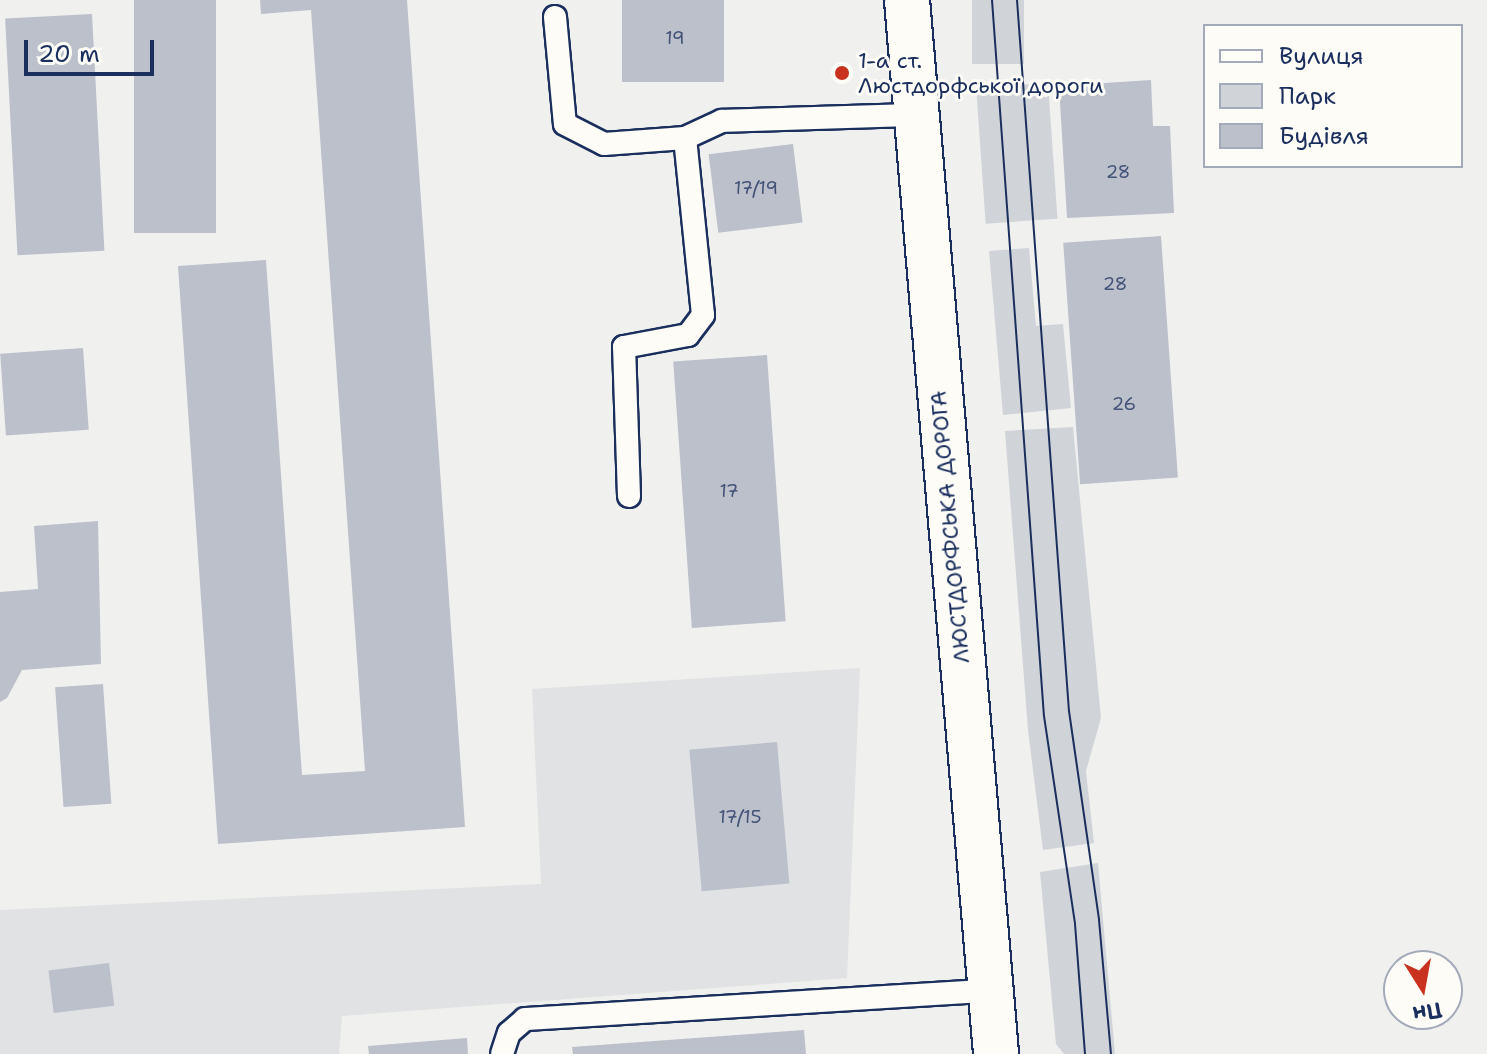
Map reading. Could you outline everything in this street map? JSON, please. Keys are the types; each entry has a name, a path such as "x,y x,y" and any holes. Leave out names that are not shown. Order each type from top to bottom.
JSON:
{"main road":[{"name":"ЛЮСТДОРФСЬКА ДОРОГА","path":"907,0 988,991 996,1054"}],"lane":[{"path":"555,17 565,124 604,144 685,138 722,121 916,115"},
{"path":"629,496 624,347 688,335 703,315 685,138"},
{"path":"502,1054 509,1033 525,1019 988,991"}],"shaded area":[{"path":"860,668 847,978 342,1016 339,1054 0,1054 0,910 541,884 532,689"}],"green space":[{"path":"972,0 1024,0 1024,64 972,64"},
{"path":"1048,83 1057,219 986,224 976,88"},
{"path":"1029,248 1036,326 1063,324 1071,408 1003,415 989,251"},
{"path":"1073,427 1101,718 1086,771 1094,843 1043,850 1028,730 1005,431"},
{"path":"1098,863 1115,1054 1064,1054 1056,1044 1040,872"}],"building":[{"path":"134,0 216,0 216,233 134,233"},
{"path":"260,0 407,0 465,827 218,844 178,266 266,260 302,775 365,771 311,10 261,14"},
{"path":"622,0 724,0 724,82 622,82"},
{"path":"92,14 104,251 18,255 5,19"},
{"path":"1151,80 1153,126 1170,126 1174,213 1067,218 1059,86"},
{"path":"793,144 803,222 718,233 709,154"},
{"path":"1161,236 1178,477 1080,484 1063,243"},
{"path":"83,348 89,430 6,436 0,354"},
{"path":"767,355 786,621 692,628 673,362"},
{"path":"98,521 101,664 22,670 7,698 0,702 0,592 38,589 34,526"},
{"path":"103,684 111,804 63,807 55,687"},
{"path":"777,742 789,883 702,891 689,750"},
{"path":"109,963 114,1006 54,1013 48,970"},
{"path":"804,1030 806,1054 573,1054 572,1047"},
{"path":"467,1038 468,1054 369,1054 368,1046"}],"tram line":[{"path":"992,0 1044,716 1075,924 1085,1054"},
{"path":"1017,0 1069,711 1099,920 1111,1054"}],"place":[{"name":"1-а ст. Люстдорфської дороги","path":"842,73"}]}
